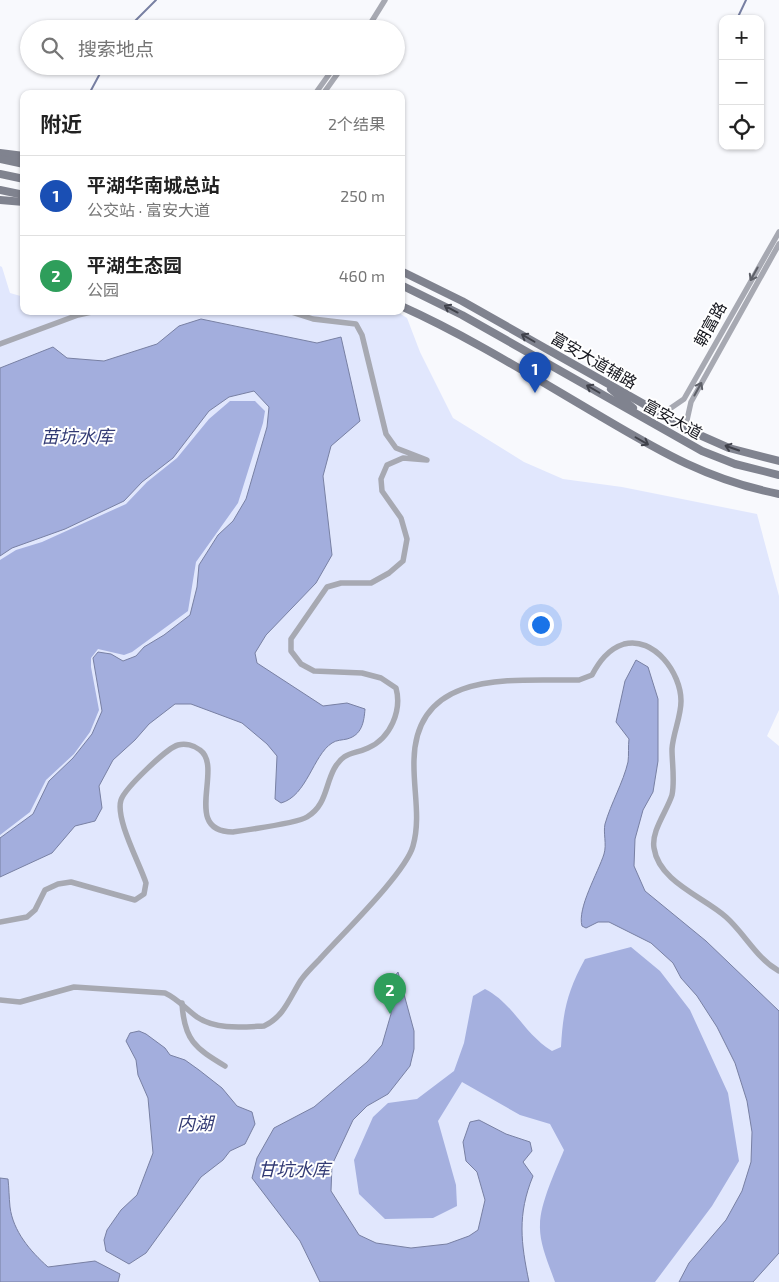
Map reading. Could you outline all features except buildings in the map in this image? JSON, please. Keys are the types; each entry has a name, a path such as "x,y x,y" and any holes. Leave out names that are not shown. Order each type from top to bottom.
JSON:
{"main road":[{"path":"0,153 20,156"},
{"path":"0,159 20,163"},
{"path":"0,174 20,178"},
{"path":"0,190 20,194"},
{"path":"0,200 20,202"},
{"name":"富安大道辅路","path":"405,272 462,301 695,433 729,448 779,461"},
{"name":"富安大道","path":"405,287 462,315 650,422 719,458 779,475"},
{"name":"富安大道","path":"405,308 459,335 674,459 718,478 779,494"},
{"path":"595,376 650,422"}],"street":[{"path":"373,20 385,0"},
{"path":"318,90 329,75"},
{"path":"326,90 337,75"},
{"name":"朝富路","path":"652,409 668,410 684,399 779,232"},
{"name":"朝富路","path":"695,433 688,420 691,402 779,244"},
{"path":"0,344 75,315"},
{"path":"0,922 27,917 35,910 45,890 58,884 71,882 135,900 144,894 146,883 121,818 121,800 138,777 178,745 191,745 202,751 207,760 207,814 213,828 221,832 233,832 306,818 317,810 324,799 334,769 346,754 369,748 386,734 397,714 399,699 396,688 381,678 362,673 314,671 301,664 291,651 291,639 327,587 341,583 371,583 389,573 403,561 407,539 401,518 382,491 381,479 387,465 403,458 427,460 396,448 386,434 362,335 356,324 313,319 300,315"},
{"path":"0,1000 20,1002 74,987 166,993 182,1003 199,1018 227,1027 264,1026 277,1018 302,978 391,880 412,848 417,826 414,754 422,725 441,700 477,683 579,680 592,675 599,662 612,649 629,643 648,646 664,657 671,669 681,698 680,716 672,747 672,794 657,830 653,848 660,865 672,878 726,917 768,965 779,972"},
{"path":"182,1003 183,1019 193,1044 225,1066"}],"shaded area":[{"path":"0,266 2,267 10,293 20,296 20,315 402,315 407,318 420,352 453,418 524,462 563,479 622,487 757,514 779,596 779,710 767,736 779,746 779,1282 0,1282"},
{"path":"230,401 255,401 265,411 263,423 238,503 196,562 188,611 132,652 124,655 98,649 91,658 91,667 99,710 90,732 74,754 46,780 30,812 0,835 0,560 16,550 42,542 126,504 147,482 177,458 209,419"},
{"path":"631,947 660,971 690,1010 728,1093 739,1161 712,1206 655,1282 555,1282 543,1246 540,1225 545,1197 564,1150 550,1124 520,1115 462,1082 438,1121 456,1185 457,1206 433,1218 385,1219 359,1194 354,1160 373,1117 388,1103 417,1099 454,1071 464,1043 473,996 485,989 495,995 504,1002 533,1036 552,1051 561,1047 567,1002 585,959"}],"water":[{"name":"苗坑水库","path":"201,319 317,343 341,337 360,421 331,446 323,476 332,555 316,583 266,635 255,653 257,663 323,706 347,703 365,709 363,723 359,731 352,737 334,742 325,749 304,784 290,799 281,803 275,799 277,756 267,744 242,723 191,704 175,704 149,724 113,760 99,786 102,808 95,821 75,826 52,853 0,877 0,838 33,814 49,781 73,758 92,734 102,711 93,658 98,652 111,654 123,661 136,656 144,647 164,635 190,615 197,587 199,565 218,535 233,521 246,499 267,427 269,407 254,391 229,397 209,411 173,458 142,482 124,501 65,529 12,548 0,556 0,368 53,347 67,358 104,361 157,344 179,326"},
{"path":"636,660 648,667 658,699 658,761 653,792 643,810 635,839 634,866 645,891 706,941 779,1011 779,1253 753,1282 679,1282 689,1263 726,1220 742,1191 751,1162 752,1132 747,1101 735,1063 717,1027 697,996 681,978 673,963 651,943 609,922 598,922 586,928 582,926 582,910 585,900 604,854 605,824 628,762 629,739 616,722 625,681"},
{"name":"甘坑水库","path":"398,972 414,1031 414,1049 410,1066 388,1094 367,1106 353,1120 332,1165 331,1191 359,1235 376,1243 411,1248 447,1244 469,1236 478,1230 485,1200 477,1172 466,1161 463,1142 470,1122 479,1120 506,1134 530,1142 532,1151 523,1162 533,1176 524,1204 522,1229 529,1282 320,1282 300,1241 252,1178 257,1158 274,1128 314,1107 367,1062 382,1045 391,1014 391,981"},
{"name":"内湖","path":"139,1031 165,1048 170,1055 185,1060 199,1070 222,1088 237,1106 252,1112 255,1124 245,1144 230,1151 223,1160 201,1177 146,1253 129,1264 106,1251 104,1240 107,1230 121,1210 137,1195 153,1153 148,1098 138,1075 136,1060 126,1041 130,1033"},
{"path":"0,1178 8,1179 12,1216 23,1240 48,1267 95,1261 120,1274 118,1282 0,1282"}],"waterway":[{"path":"136,20 156,0"},
{"path":"739,15 746,0"},
{"path":"91,90 99,75"}],"place":[{"name":"平湖华南城总站","path":"535,393"},
{"name":"平湖生态园","path":"390,1014"}]}
